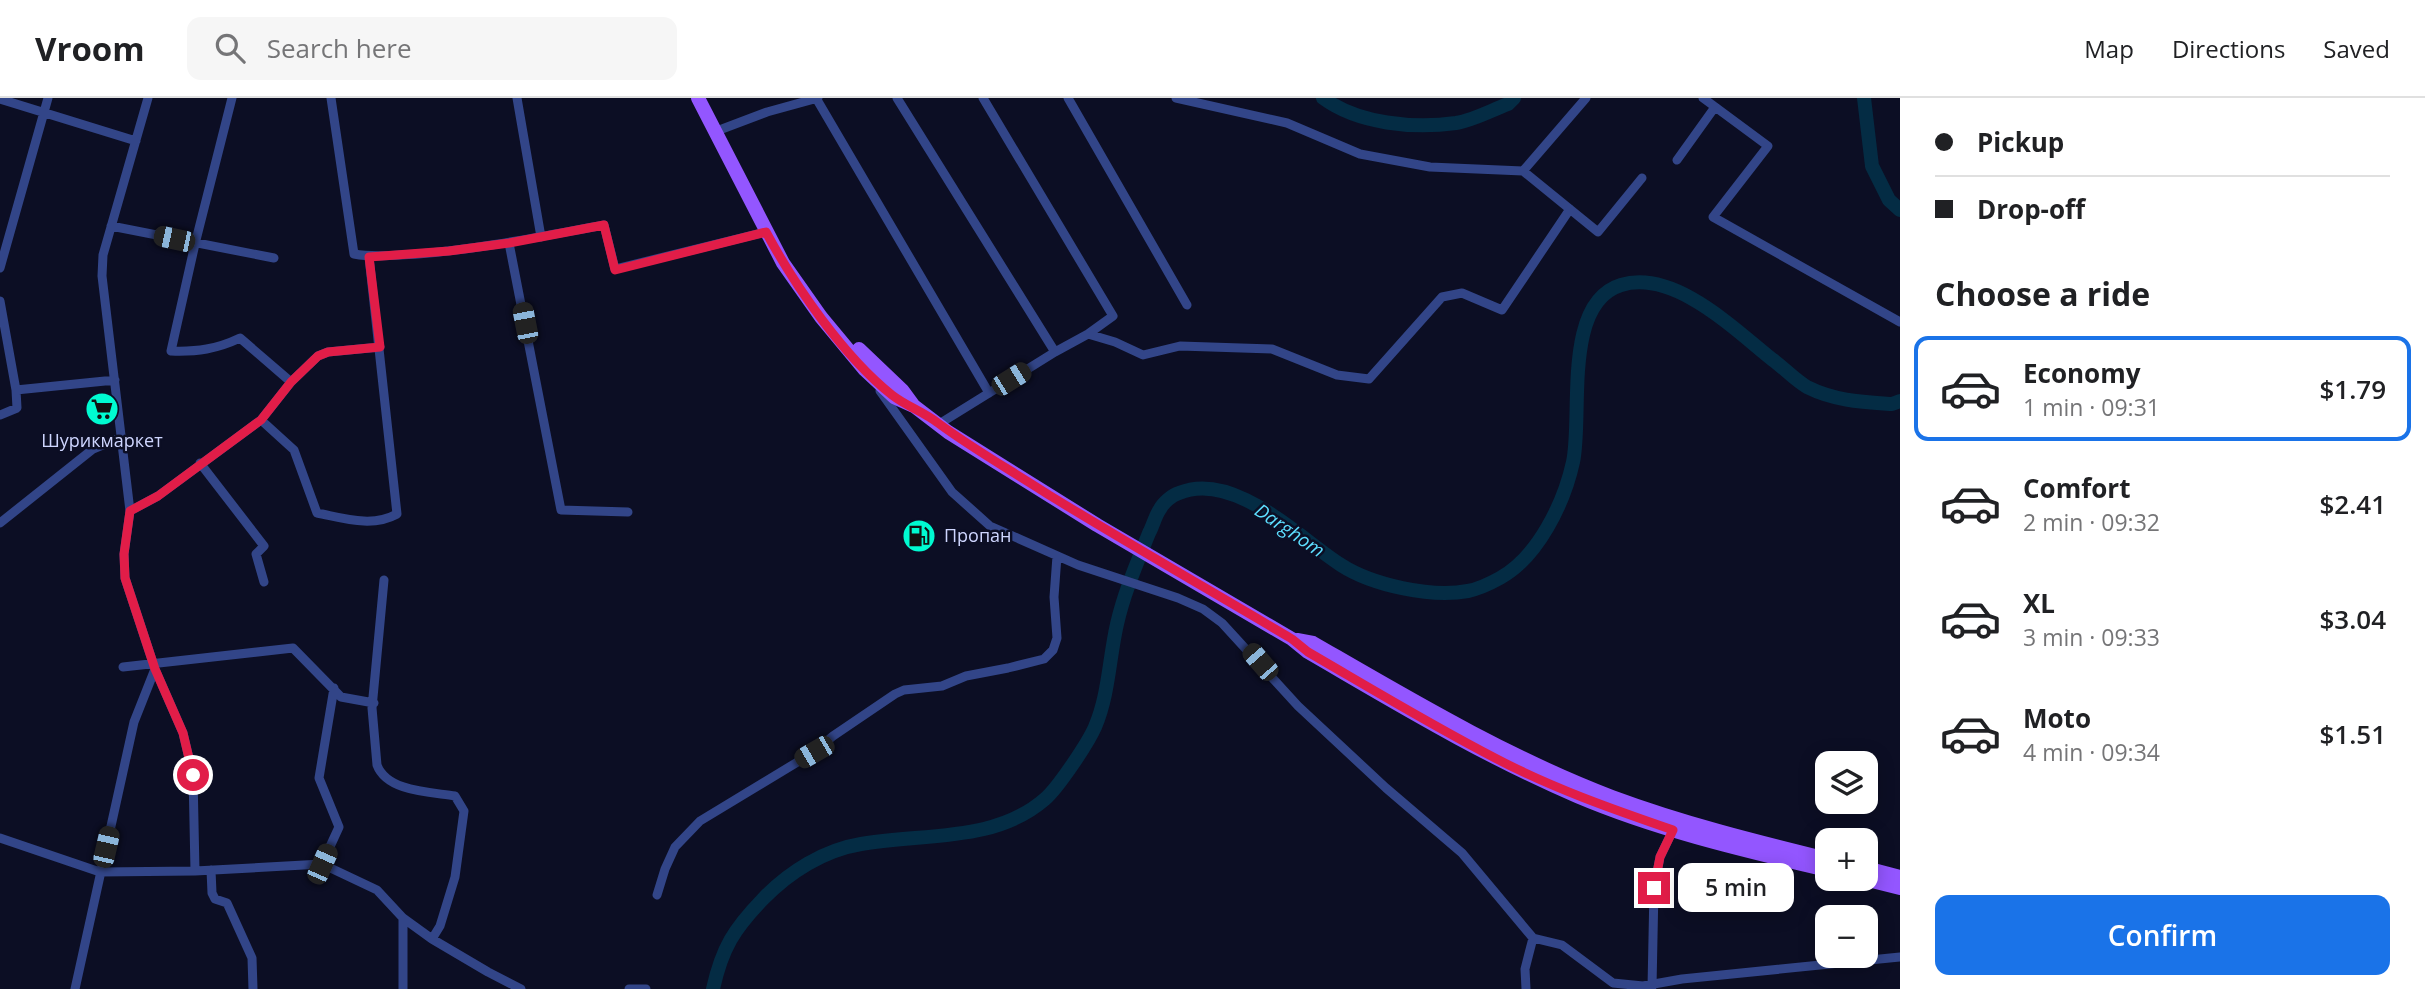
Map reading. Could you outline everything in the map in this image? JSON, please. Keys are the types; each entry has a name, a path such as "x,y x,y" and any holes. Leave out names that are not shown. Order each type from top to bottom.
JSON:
{"main road":[{"path":"698,98 783,263 821,317 865,370 894,397 914,406 948,432 1097,525 1292,639 1308,652 1496,759 1578,796 1673,830 1815,867"},
{"path":"709,98 769,226 844,332 902,390 914,406"},
{"path":"1292,639 1312,643 1435,713 1509,751 1610,796 1689,823 1815,856"},
{"path":"1878,871 1900,877"},
{"path":"1878,882 1900,888"}],"street":[{"path":"0,268 48,98"},
{"path":"148,98 102,265 130,511 124,554 125,578 155,666 183,733 193,775 195,871"},
{"path":"232,98 195,244 172,351 204,351 222,347 240,338 291,382"},
{"path":"331,98 354,254 369,257 449,251 604,225 615,270 766,232"},
{"path":"517,98 541,237"},
{"path":"722,129 767,112 817,98 989,393"},
{"path":"897,98 1055,352"},
{"path":"939,424 1088,334 1113,316 983,98"},
{"path":"1068,98 1188,305"},
{"path":"1176,98 1287,122 1360,154 1430,167 1523,171 1598,232 1642,178"},
{"path":"1523,171 1586,98"},
{"path":"1703,98 1768,146 1713,217 1900,322"},
{"path":"0,99 136,141"},
{"path":"1677,160 1715,107"},
{"path":"1088,334 1115,342 1143,355 1180,346 1272,349 1337,375 1369,379 1442,298 1462,293 1502,310 1570,209"},
{"path":"111,226 274,258"},
{"path":"509,243 561,510 628,512"},
{"path":"261,420 294,450 317,513 363,522 389,519 397,514 369,257"},
{"path":"0,301 17,408 0,415"},
{"path":"130,511 158,496 261,420 291,382 318,356 328,352 380,347"},
{"path":"865,370 952,492 990,526 1077,565 1178,598 1203,610 1236,635 1298,706 1386,788 1462,853 1533,938 1562,945 1613,983 1643,986 1900,957"},
{"path":"16,390 115,380"},
{"path":"0,523 93,449 122,437"},
{"path":"200,463 264,546 256,554 264,582"},
{"path":"657,895 664,869 675,848 700,821 814,752 895,694 905,690 942,686 965,676 1044,659 1053,650 1057,638 1054,597 1057,556"},
{"path":"384,580 372,708 373,734 380,772 392,783 456,796 464,811 455,877 440,926 432,939"},
{"path":"123,667 155,666 293,648 341,697 374,703"},
{"path":"75,989 134,722 155,666"},
{"path":"322,864 339,827 319,778 334,688"},
{"path":"1652,986 1654,888 1660,857 1673,830"},
{"path":"0,838 100,872 195,871 322,864 377,890 403,918 432,939 521,989"},
{"path":"211,870 212,893 215,899 227,903 252,958 253,989"},
{"path":"403,918 403,989"},
{"path":"1526,989 1525,969 1533,938"},
{"path":"629,989 646,989"}],"waterway":[{"name":"Darghоm","path":"1323,98 1353,114 1405,125 1440,125 1469,120 1508,104 1514,98"},
{"name":"Darghоm","path":"1864,98 1872,166 1889,200 1900,210"},
{"name":"Darghоm","path":"713,989 725,950 744,920 773,889 808,864 834,851 861,844 981,830 1025,813 1051,793 1095,727 1100,715 1117,624 1127,589 1158,512 1165,502 1176,494 1200,488 1222,491 1244,499 1286,525 1341,565 1385,584 1437,593 1472,590 1489,584 1514,569 1537,543 1556,511 1569,478 1576,442 1579,363 1590,314 1602,296 1621,285 1641,282 1662,286 1702,305 1807,387 1849,400 1892,404 1900,401"}],"place":[{"name":"Шурикмаркет","path":"102,409"},
{"name":"Пропан","path":"919,536"}],"route":[{"path":"193,775 183,733 155,669 125,578 124,554 130,511 158,496 261,420 291,382 318,356 328,352 380,347 369,257 509,243 604,225 615,270 766,232 783,263 821,317 865,370 894,397 914,406 948,432 1097,525 1439,728 1496,759 1578,796 1673,830 1660,857 1654,888"}]}
